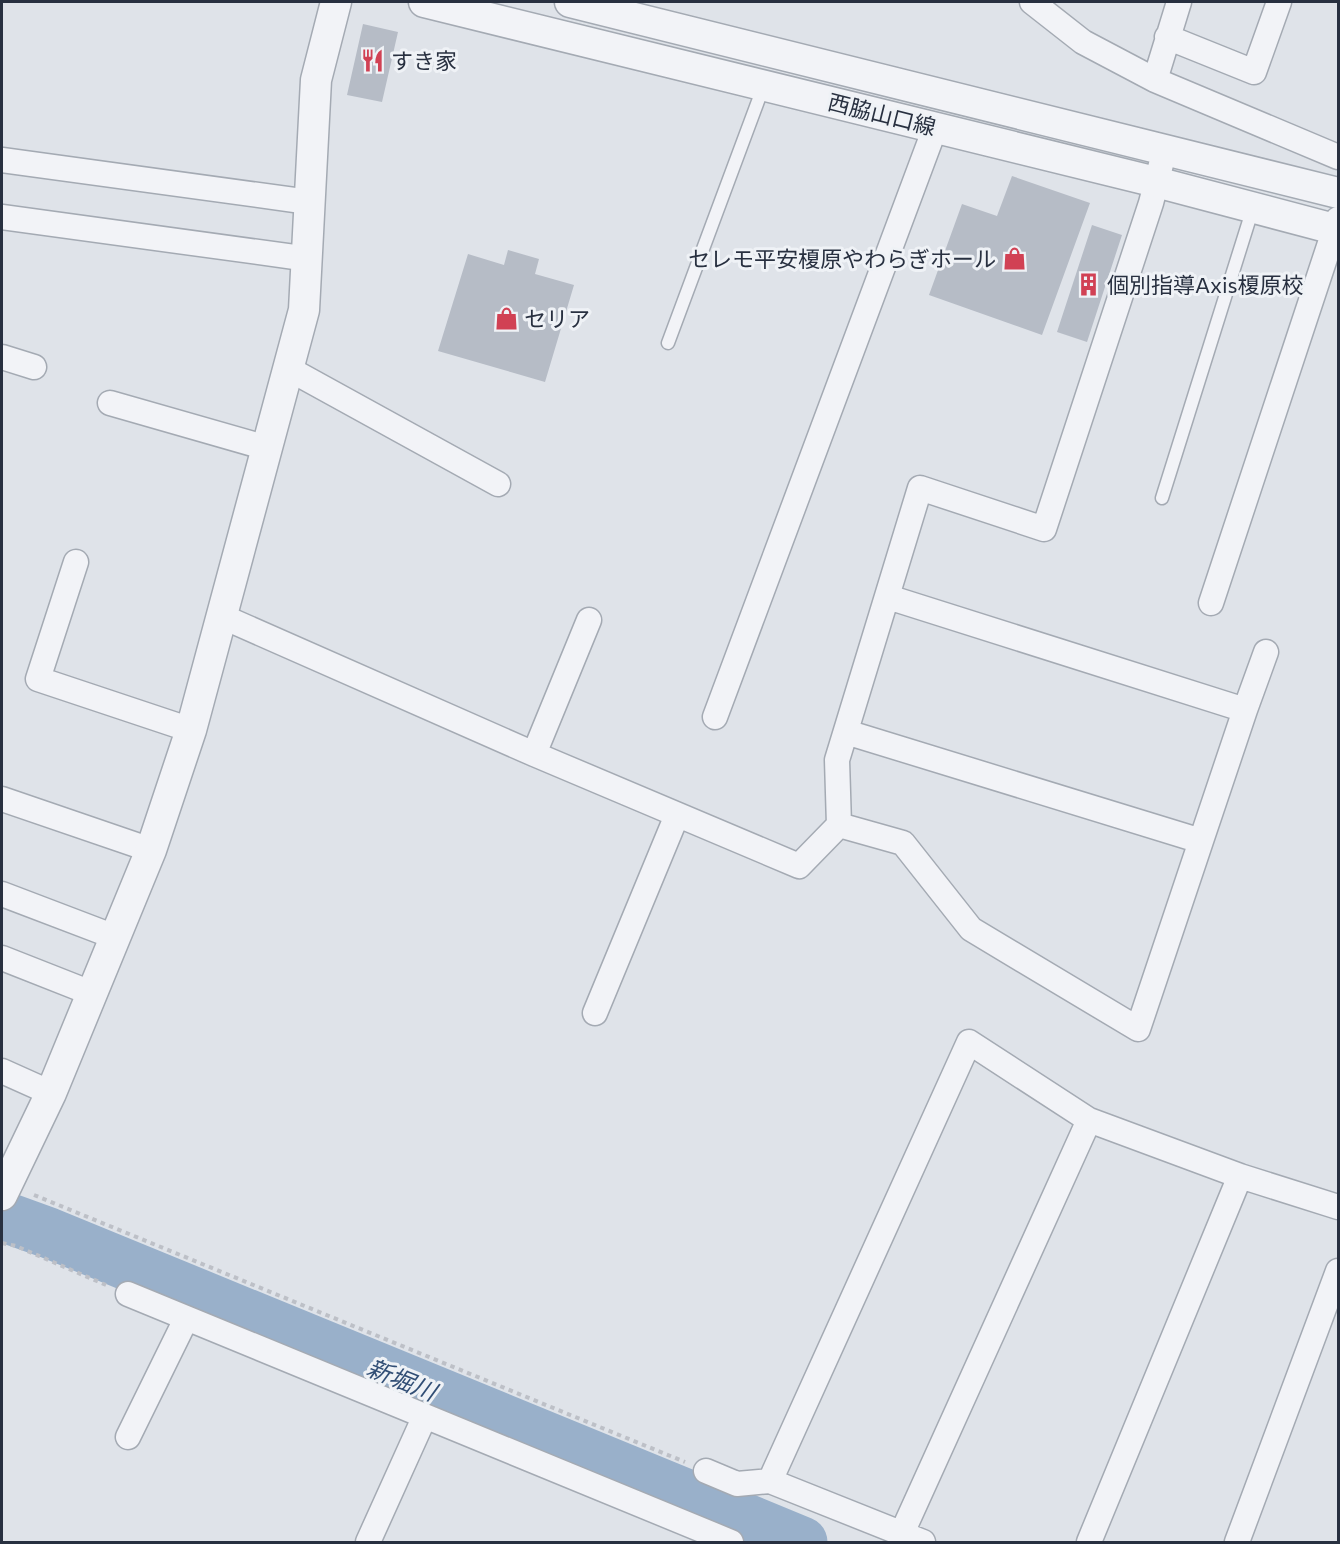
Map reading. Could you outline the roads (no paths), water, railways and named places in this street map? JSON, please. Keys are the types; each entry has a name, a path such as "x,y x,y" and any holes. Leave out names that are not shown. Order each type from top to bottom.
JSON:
{"street":[{"path":"4,1189 51,1093 151,850 191,730 304,310 309,259 309,202 316,80 336,2"},
{"name":"西脇山口線","path":"424,2 1156,182 1253,208 1337,226"},
{"name":"西脇山口線","path":"570,2 1338,193"},
{"path":"1032,2 1083,42 1155,80 1338,157"},
{"path":"1155,80 1179,2"},
{"path":"1167,37 1254,72 1279,2"},
{"path":"715,717 935,128"},
{"path":"221,616 534,754 799,866 839,825 837,760 920,488 1044,529 1165,149"},
{"path":"2,160 309,202"},
{"path":"2,217 309,259"},
{"path":"1211,603 1337,226"},
{"path":"2,357 34,368"},
{"path":"289,369 498,484"},
{"path":"110,403 267,448"},
{"path":"76,562 38,680 191,730"},
{"path":"888,597 1245,710"},
{"path":"534,754 588,620"},
{"path":"839,825 903,843 970,929 1138,1029 1266,652"},
{"path":"846,732 1201,841"},
{"path":"2,798 151,850"},
{"path":"596,1013 677,815"},
{"path":"2,894 115,937"},
{"path":"2,958 91,993"},
{"path":"770,1481 969,1042 1089,1120 1240,1176 1338,1207"},
{"path":"2,1071 51,1093"},
{"path":"706,1471 735,1487 770,1481 913,1538 1089,1120"},
{"path":"1089,1542 1240,1176"},
{"path":"1237,1542 1338,1271"},
{"path":"128,1294 424,1418 718,1537"},
{"path":"128,1437 186,1319"},
{"path":"368,1542 424,1418"}],"lane":[{"path":"668,343 764,85"},
{"path":"1162,498 1253,208"}],"waterway":[{"name":"新堀川","path":"2,1216 49,1233 802,1542"}],"place":[{"name":"すき家","path":"373,60"},
{"name":"セレモ平安榎原やわらぎホール","path":"1014,258"},
{"name":"個別指導Axis榎原校","path":"1089,284"},
{"name":"セリア","path":"506,318"}]}
